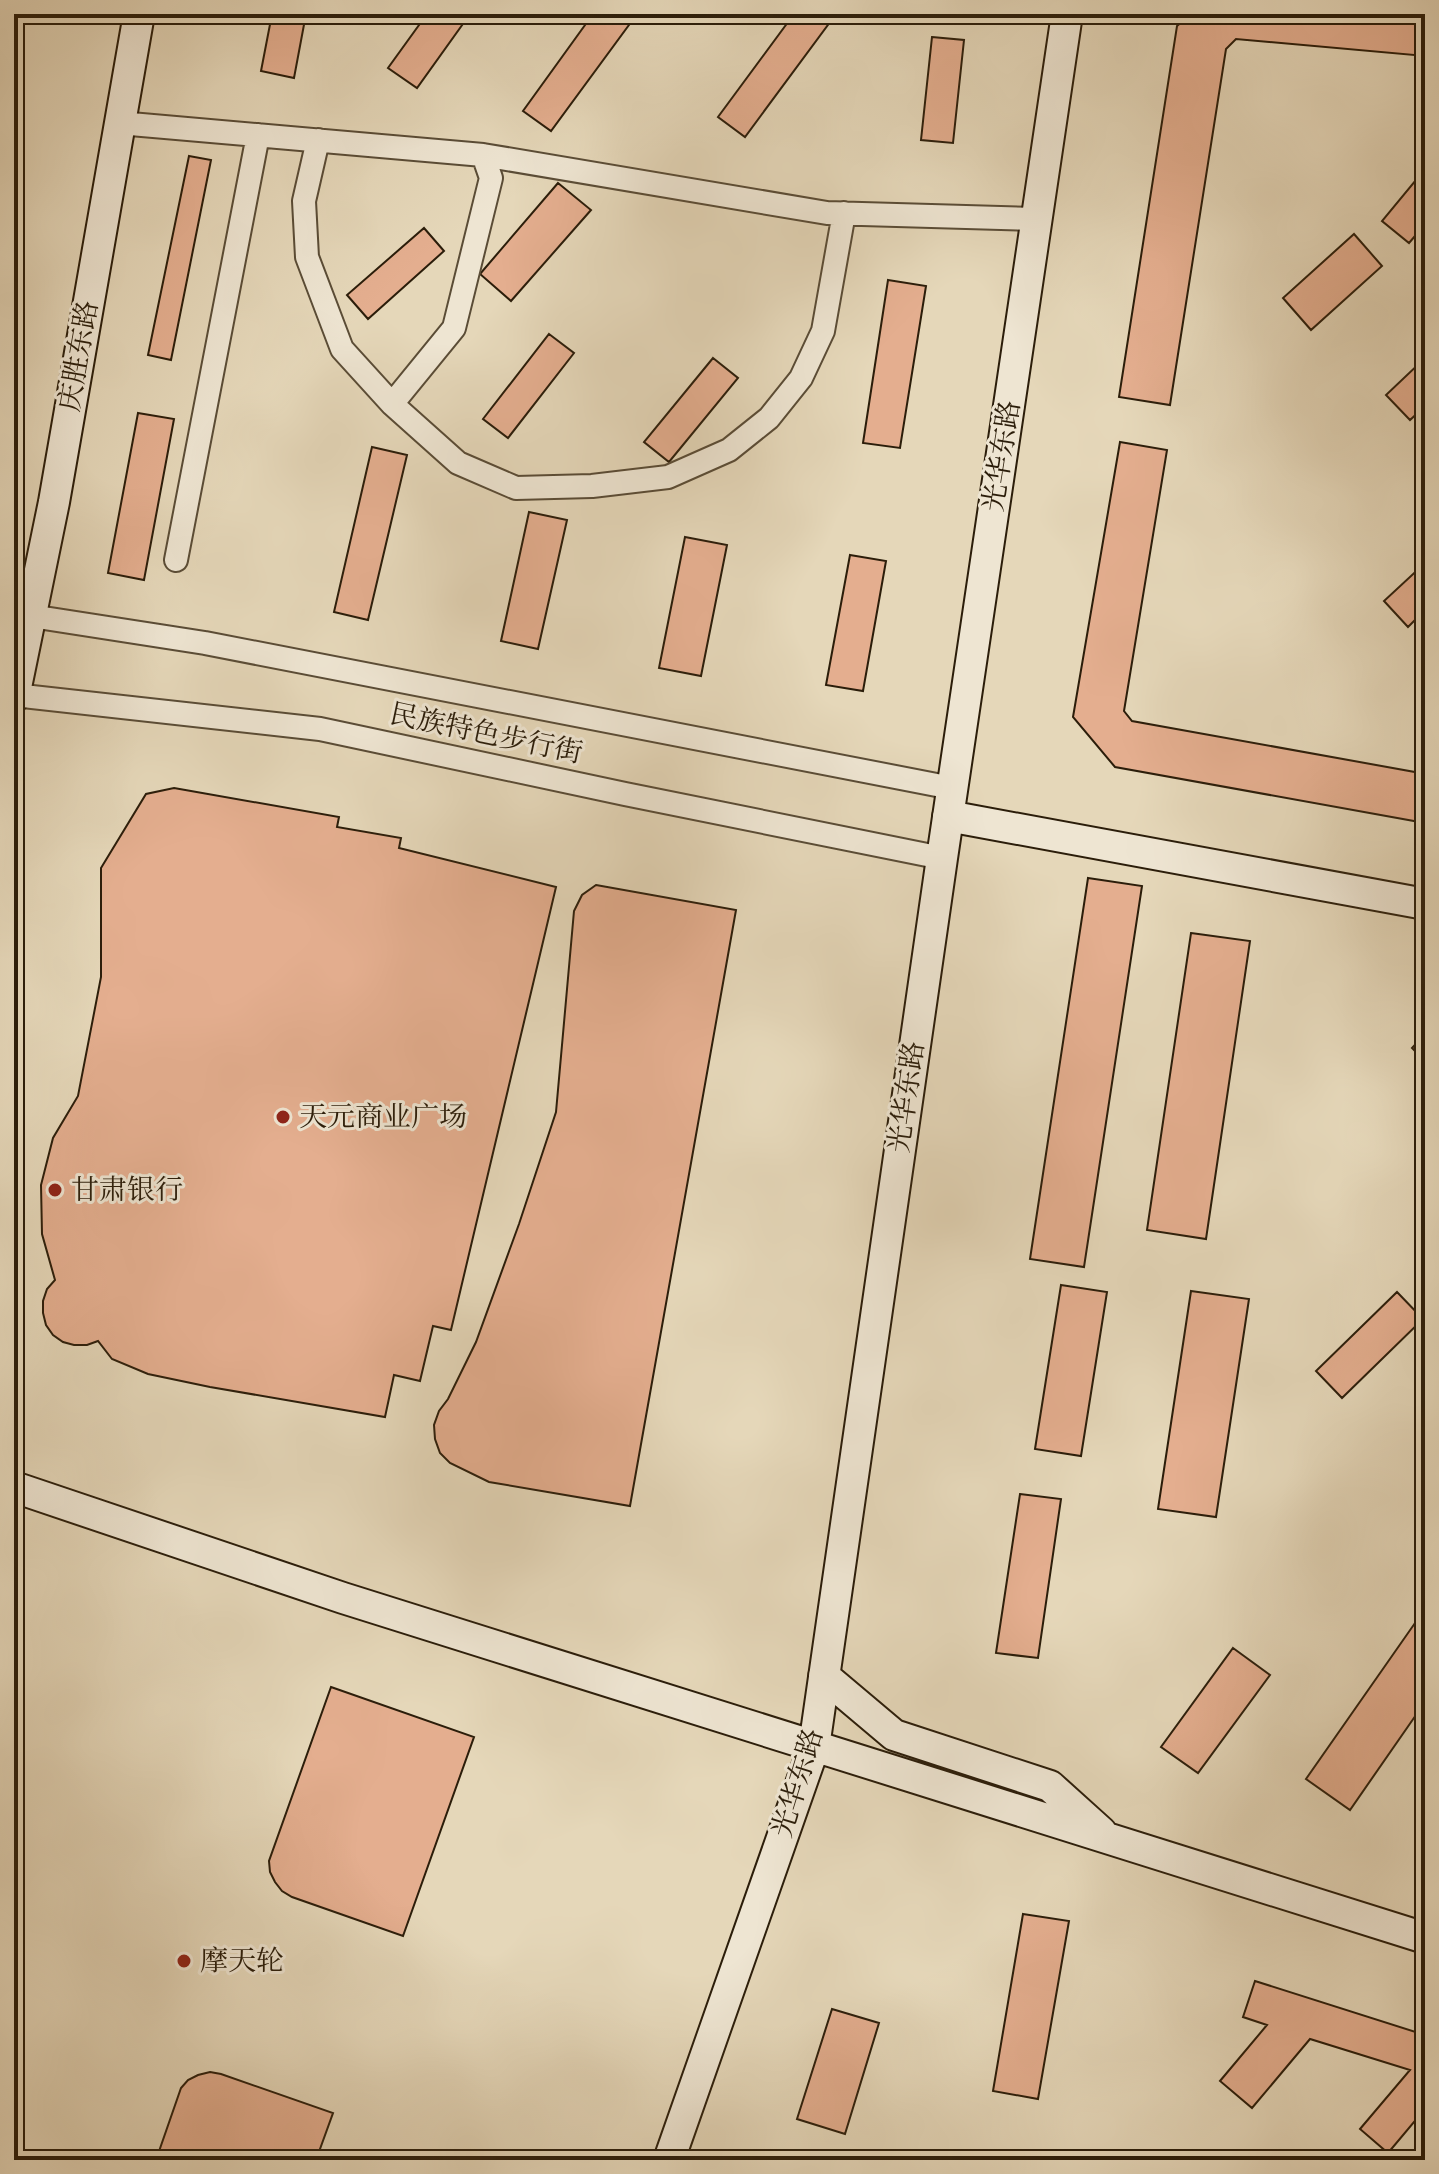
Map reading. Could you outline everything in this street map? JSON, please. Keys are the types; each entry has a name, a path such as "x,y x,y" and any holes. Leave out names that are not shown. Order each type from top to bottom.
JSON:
{"main road":[{"name":"庆胜东路","path":"14,696 18,657 31,616 54,502 139,14"},
{"name":"光华东路","path":"669,2160 814,1747 1067,14"},
{"path":"950,802 1425,904"},
{"path":"14,1487 343,1598 1425,1938"},
{"path":"824,1676 894,1735 1050,1786 1108,1839"}],"street":[{"path":"119,123 483,155 827,213 1037,219"},
{"path":"176,560 258,135"},
{"path":"318,140 304,201 307,257 342,349 392,404 458,463 516,488 592,486 668,477 729,450 769,418 801,378 823,331 844,213"},
{"path":"392,404 454,328 491,178 483,155"},
{"name":"民族特色步行街","path":"31,616 205,643 950,802"},
{"name":"民族特色步行街","path":"14,696 320,729 942,858"}],"building":[{"path":"272,14 306,14 294,78 261,71"},
{"path":"427,14 470,14 417,88 388,68"},
{"path":"593,14 637,14 551,131 523,111"},
{"path":"794,14 836,14 745,137 718,117"},
{"path":"1191,14 1425,14 1425,56 1236,39 1226,49 1170,405 1119,397 1177,26"},
{"path":"932,37 964,40 953,143 921,140"},
{"path":"189,156 211,160 171,360 148,355"},
{"path":"1425,169 1425,233 1421,229 1409,243 1382,221"},
{"path":"558,183 591,210 511,301 480,274"},
{"path":"424,228 444,251 368,319 347,295"},
{"path":"1354,234 1382,266 1311,330 1283,298"},
{"path":"888,280 926,286 900,448 863,443"},
{"path":"549,334 574,353 508,438 483,419"},
{"path":"713,358 738,378 669,462 644,442"},
{"path":"1425,358 1425,411 1423,408 1410,420 1386,395"},
{"path":"138,413 174,419 144,580 108,573"},
{"path":"1120,442 1167,450 1124,711 1132,721 1415,772 1421,736 1425,737 1425,823 1115,767 1073,717"},
{"path":"372,447 407,455 368,620 334,612"},
{"path":"529,512 567,520 538,649 501,641"},
{"path":"685,537 727,545 701,676 659,668"},
{"path":"850,555 886,561 863,691 826,685"},
{"path":"1425,563 1425,619 1421,614 1408,627 1384,601"},
{"name":"天元商业广场","path":"174,788 339,817 337,827 401,838 399,848 556,887 451,1330 433,1326 420,1381 394,1375 385,1417 148,1374 112,1359 98,1341 87,1345 63,1342 46,1325 43,1301 47,1289 55,1280 42,1234 41,1185 53,1138 78,1096 101,977 101,868 146,794"},
{"path":"1088,878 1142,886 1084,1267 1030,1259"},
{"path":"596,885 736,910 630,1506 489,1482 450,1463 440,1453 434,1425 476,1342 556,1112 574,911 582,895"},
{"path":"1191,933 1250,941 1206,1239 1147,1230"},
{"path":"1425,1034 1425,1061 1412,1048"},
{"path":"1061,1285 1107,1292 1081,1456 1035,1449"},
{"path":"1191,1291 1249,1299 1216,1517 1158,1509"},
{"path":"1397,1292 1423,1319 1342,1398 1316,1371"},
{"path":"1020,1494 1061,1499 1038,1658 996,1653"},
{"path":"1422,1613 1425,1615 1425,1702 1350,1810 1306,1779"},
{"path":"1233,1648 1270,1675 1198,1773 1161,1747"},
{"path":"331,1687 474,1737 403,1936 292,1897 282,1891 270,1872 269,1861"},
{"path":"1023,1914 1069,1921 1038,2099 993,2091"},
{"path":"1255,1981 1425,2035 1425,2109 1388,2153 1360,2129 1410,2070 1310,2039 1252,2108 1220,2081 1267,2025 1243,2017"},
{"path":"832,2009 879,2023 845,2134 797,2119"},
{"path":"210,2072 333,2113 316,2160 156,2160 181,2088 188,2080"}],"place":[{"name":"天元商业广场","path":"283,1117"},
{"name":"甘肃银行","path":"55,1190"},
{"name":"摩天轮","path":"184,1961"}]}
